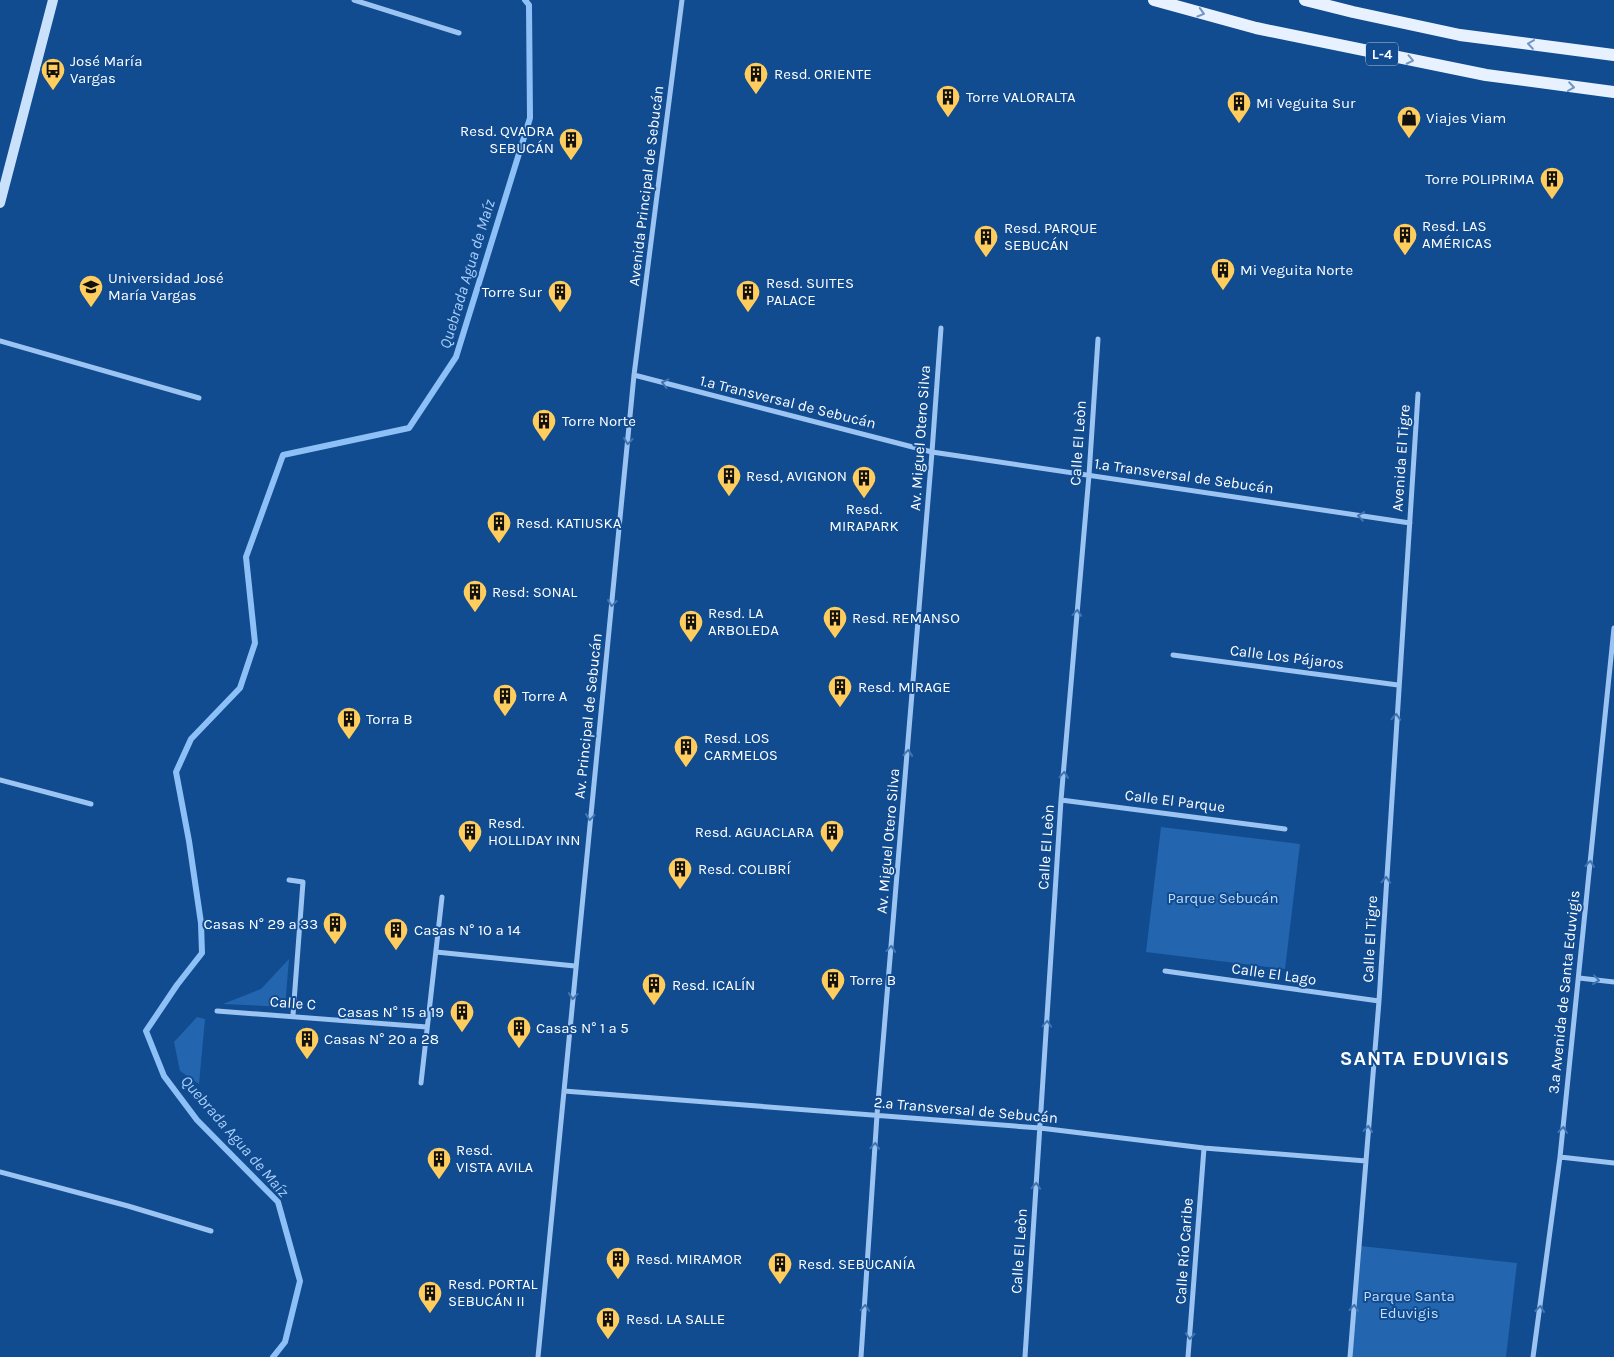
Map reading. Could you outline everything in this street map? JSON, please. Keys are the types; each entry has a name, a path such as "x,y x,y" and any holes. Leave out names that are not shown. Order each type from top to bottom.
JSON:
{"main road":[{"path":"0,203 53,0"},
{"name":"L-4","path":"1154,0 1256,28 1486,75 1614,92"},
{"name":"L-4","path":"1305,0 1460,35 1614,55"}],"street":[{"path":"354,0 459,33"},
{"name":"Avenida Principal de Sebucán","path":"634,375 682,0"},
{"name":"Av. Miguel Otero Silva","path":"861,1357 878,1115 941,328"},
{"name":"Calle El Leòn","path":"1025,1357 1062,800 1098,339"},
{"path":"0,341 199,398"},
{"name":"1.ª Transversal de Sebucán","path":"634,375 932,452 1410,523"},
{"name":"Av. Principal de Sebucán","path":"538,1357 634,375"},
{"name":"Avenida El Tigre","path":"1410,523 1418,394"},
{"name":"Calle El Tigre","path":"1350,1357 1379,1000 1410,523"},
{"name":"3.ª Avenida de Santa Eduvigis","path":"1533,1357 1560,1157 1611,681 1614,628"},
{"name":"Calle Los Pájaros","path":"1173,655 1398,685"},
{"path":"0,780 90,804"},
{"name":"Calle El Parque","path":"1062,800 1285,829"},
{"path":"289,880 303,882 293,1015"},
{"path":"421,1084 442,897"},
{"path":"436,952 576,966"},
{"name":"Calle El Lago","path":"1165,972 1379,1000"},
{"path":"1579,978 1614,982"},
{"name":"Calle C","path":"217,1011 293,1015 427,1027"},
{"name":"2.ª Transversal de Sebucán","path":"564,1091 1040,1128 1204,1148 1366,1161"},
{"name":"Calle Río Caribe","path":"1188,1357 1204,1148"},
{"path":"1560,1157 1614,1163"},
{"path":"0,1172 211,1231"}],"green space":[{"name":"Parque Sebucán","path":"1161,827 1300,844 1285,969 1146,952"},
{"path":"289,959 285,1007 223,1004 261,989"},
{"path":"197,1017 205,1019 199,1084 180,1071 174,1042"},
{"name":"Parque Santa Eduvigis","path":"1361,1246 1517,1263 1506,1357 1349,1357"}],"waterway":[{"name":"Quebrada Agua de Maíz","path":"273,1357 285,1342 300,1281 278,1202 197,1120 164,1076 146,1031 177,985 202,953 201,923 189,841 176,772 191,739 240,688 255,643 246,557 283,455 409,428 456,357 530,118 529,5 525,0"}],"place":[{"name":"José María Vargas","path":"53,91"},
{"name":"Resd. ORIENTE","path":"756,95"},
{"name":"Torre VALORALTA","path":"948,118"},
{"name":"Mi Veguita Sur","path":"1239,124"},
{"name":"Viajes Viam","path":"1409,139"},
{"name":"Resd. QVADRA SEBUCÁN","path":"571,161"},
{"name":"Torre POLIPRIMA","path":"1552,200"},
{"name":"Resd. LAS AMÉRICAS","path":"1405,256"},
{"name":"Resd. PARQUE SEBUCÁN","path":"986,258"},
{"name":"Mi Veguita Norte","path":"1223,291"},
{"name":"Universidad José María Vargas","path":"91,308"},
{"name":"Torre Sur","path":"560,313"},
{"name":"Resd. SUITES PALACE","path":"748,313"},
{"name":"Torre Norte","path":"544,442"},
{"name":"Resd, AVIGNON","path":"729,497"},
{"name":"Resd. MIRAPARK","path":"864,499"},
{"name":"Resd. KATIUSKA","path":"499,544"},
{"name":"Resd: SONAL","path":"475,613"},
{"name":"Resd. REMANSO","path":"835,639"},
{"name":"Resd. LA ARBOLEDA","path":"691,643"},
{"name":"Resd. MIRAGE","path":"840,708"},
{"name":"Torre A","path":"505,717"},
{"name":"Torra B","path":"349,740"},
{"name":"Resd. LOS CARMELOS","path":"686,768"},
{"name":"Resd. HOLLIDAY INN","path":"470,853"},
{"name":"Resd. AGUACLARA","path":"832,853"},
{"name":"Resd. COLIBRÍ","path":"680,890"},
{"name":"Casas N° 29 a 33","path":"335,945"},
{"name":"Casas N° 10 a 14","path":"396,951"},
{"name":"Torre B","path":"833,1001"},
{"name":"Resd. ICALÍN","path":"654,1006"},
{"name":"Casas N° 15 a 19","path":"462,1033"},
{"name":"Casas N° 1 a 5","path":"519,1049"},
{"name":"Casas N° 20 a 28","path":"307,1060"},
{"name":"Resd. VISTA AVILA","path":"439,1180"},
{"name":"Resd. MIRAMOR","path":"618,1280"},
{"name":"Resd. SEBUCANÍA","path":"780,1285"},
{"name":"Resd. PORTAL SEBUCÁN II","path":"430,1314"},
{"name":"Resd. LA SALLE","path":"608,1340"}],"district":[{"name":"SANTA EDUVIGIS","path":"1425,1058"}]}
